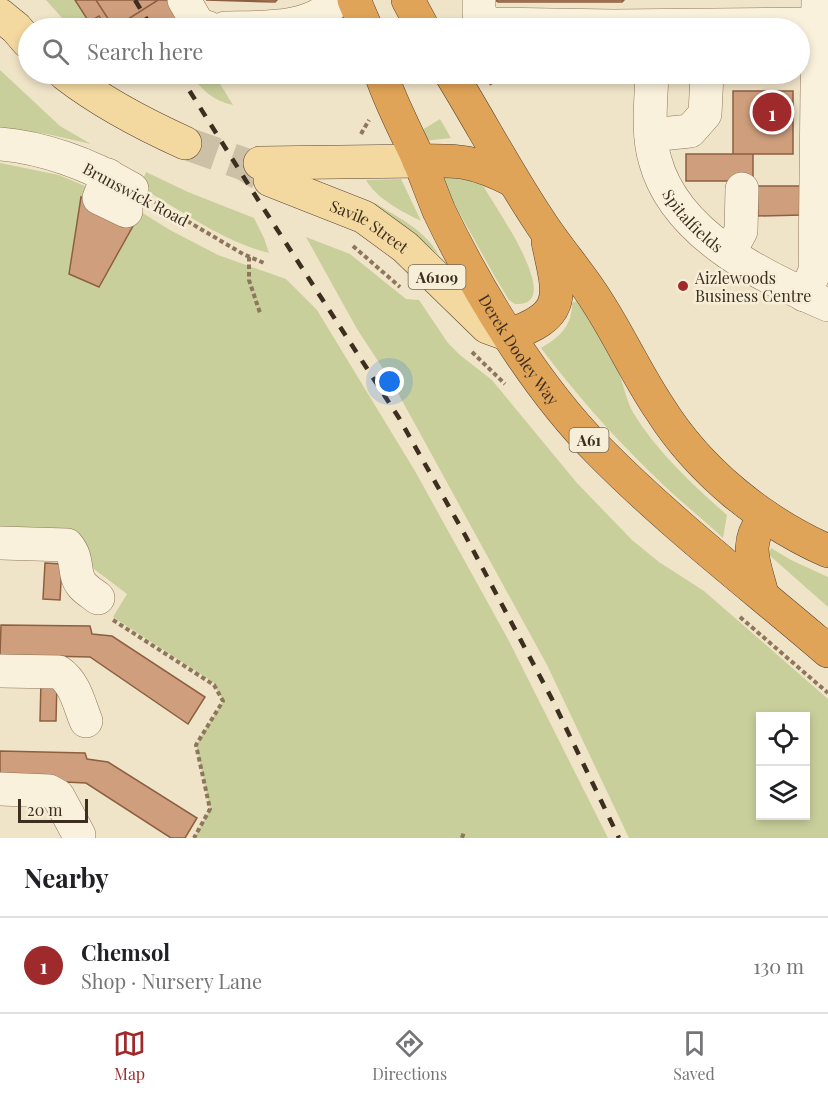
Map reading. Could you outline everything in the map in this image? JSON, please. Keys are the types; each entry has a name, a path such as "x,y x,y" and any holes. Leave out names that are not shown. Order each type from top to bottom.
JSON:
{"highway":[{"path":"354,0 362,18"},
{"path":"408,0 418,18"},
{"name":"Derek Dooley Way","path":"384,84 459,251 509,335 545,388 598,451 686,532 762,594"},
{"path":"457,84 512,180 598,302 672,428 713,472 765,516 793,534 828,551"},
{"path":"419,161 445,160 473,163 512,180"},
{"path":"509,335 541,321 550,312 556,300 557,287 546,231"},
{"path":"762,594 751,553 752,536 765,516"},
{"name":"A61","path":"762,594 828,651"}],"main road":[{"path":"80,84 133,118 185,143"},
{"name":"Savile Street","path":"419,161 265,171 364,218 405,247 487,327 509,335"}],"street":[{"path":"315,18 327,11 335,0"},
{"path":"181,3 193,18"},
{"path":"495,13 610,14 652,18 821,16 805,121 819,275"},
{"name":"Spitalfields","path":"652,84 651,135 658,173 674,201 692,224 729,253 819,275"},
{"path":"651,135 690,131 705,114 706,84"},
{"name":"Brunswick Road","path":"0,144 85,164 122,192"},
{"path":"729,253 741,231 742,189"},
{"path":"0,543 67,545 74,553 81,585 98,598"},
{"path":"0,671 59,672 67,678 74,689 86,722"},
{"path":"0,789 50,791 57,796 79,835"}],"path":[{"name":"Brunswick Road","path":"122,192 264,263"},
{"path":"249,256 249,280 260,313"},
{"path":"98,598 108,617 214,685 224,701 196,746 210,810 194,838"},
{"path":"462,838 464,832"}],"green space":[{"path":"46,0 75,0 86,18 62,18"},
{"path":"0,70 60,126 91,144 47,134 0,128"},
{"path":"220,84 233,105 220,101 199,85"},
{"path":"440,119 451,138 425,141 422,130"},
{"path":"0,163 59,175 94,190 92,203 81,198 69,273 98,287 141,212 218,255 286,279 317,310 415,471 509,641 608,838 194,838 210,809 196,745 223,701 213,682 113,617 127,594 86,563 66,535 0,526"},
{"path":"146,172 188,192 254,218 269,253 219,233 140,187"},
{"path":"451,175 475,181 484,187 523,253 531,273 534,290 529,301 515,304 509,300 439,176"},
{"path":"401,179 421,221 383,199 366,180"},
{"path":"375,203 419,232 439,255 407,228 374,206"},
{"path":"306,237 350,254 406,299 419,300 448,343 492,380 577,483 632,540 659,562 704,591 828,699 828,838 629,838 547,665 393,384 357,329"},
{"path":"576,301 605,344 618,371 631,409 643,428 677,468 727,515 723,538 622,443 580,397 541,348 564,330 570,318 572,303"},
{"path":"771,548 828,577 828,607 768,554"}],"building":[{"path":"75,0 96,0 108,18 99,16 86,18"},
{"path":"96,0 158,0 130,18 108,18"},
{"path":"96,0 167,0 178,18 108,18"},
{"path":"158,0 167,0 178,18 130,18"},
{"path":"206,0 277,0 275,2"},
{"path":"495,0 624,0 622,2 498,2"},
{"path":"733,91 793,91 793,154 733,154"},
{"path":"686,154 753,154 753,181 686,181"},
{"path":"757,186 802,186 802,215 758,216"},
{"path":"81,197 133,226 99,287 69,274"},
{"path":"45,563 62,564 60,600 43,599"},
{"path":"1,625 90,626 92,634 112,636 205,697 188,724 90,657 0,655"},
{"path":"41,681 57,682 56,721 40,721"},
{"path":"0,751 85,753 87,759 108,762 197,818 185,838 171,838 86,783 0,779"}],"tunnel":[{"path":"185,143 244,164 270,180"}],"railway":[{"path":"135,0 146,18"},
{"path":"185,84 399,418 465,535 553,701 619,838"}],"place":[{"name":"Chemsol","path":"772,112"},
{"name":"Aizlewoods Business Centre","path":"683,286"}]}
